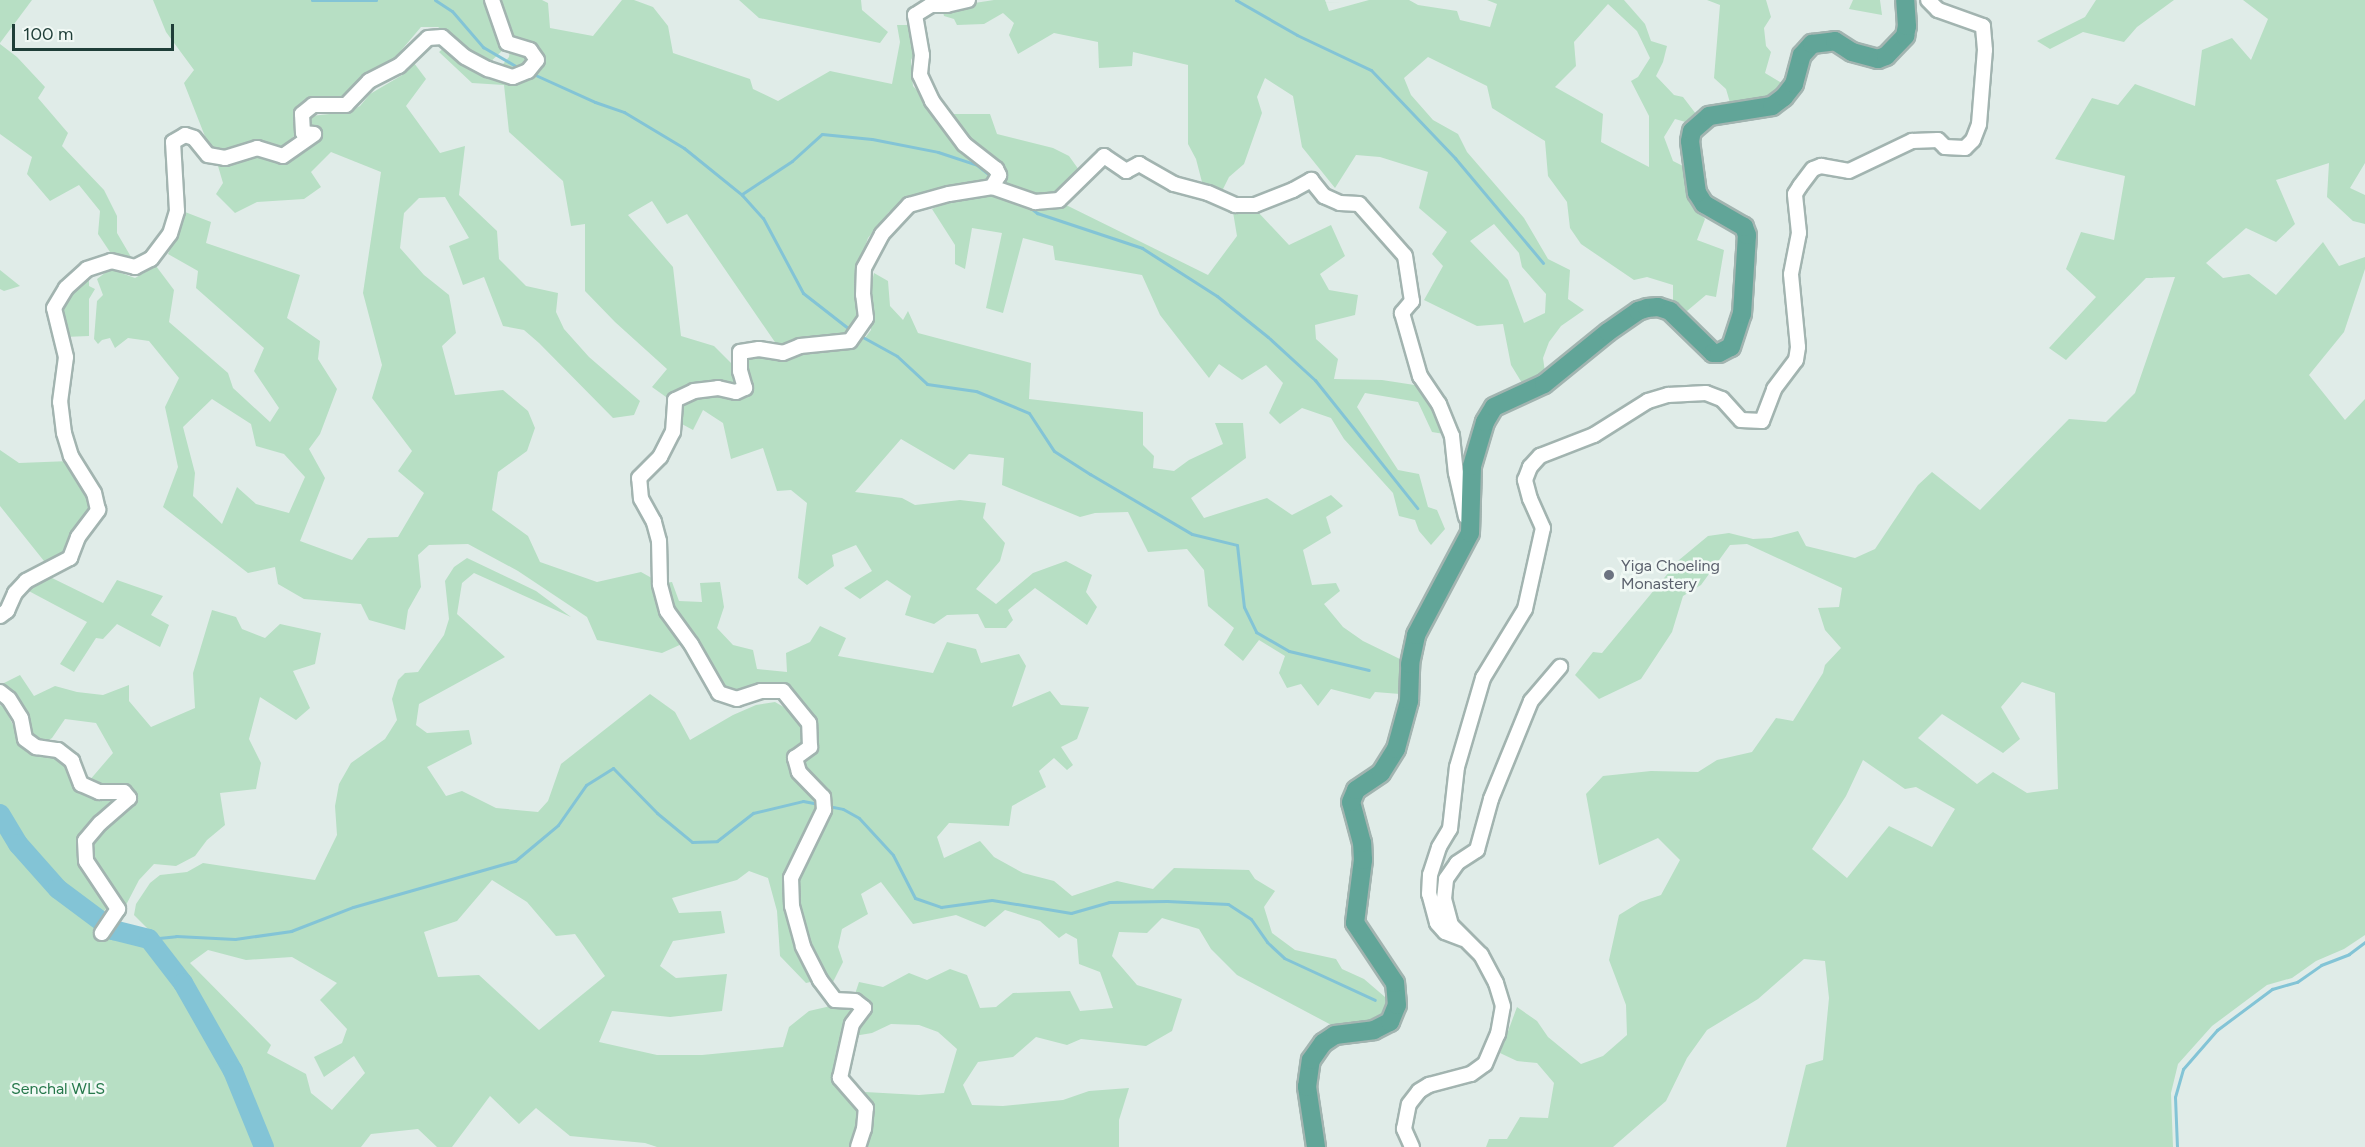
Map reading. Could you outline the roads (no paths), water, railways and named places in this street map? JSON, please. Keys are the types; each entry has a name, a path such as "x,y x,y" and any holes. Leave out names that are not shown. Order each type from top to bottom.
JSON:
{"main road":[{"path":"1316,1147 1306,1087 1311,1060 1323,1043 1335,1035 1374,1030 1390,1022 1397,1005 1395,983 1355,923 1363,852 1351,802 1352,796 1381,773 1396,749 1409,701 1411,657 1416,635 1470,533 1472,466 1485,422 1494,406 1544,384 1608,332 1638,311 1647,308 1658,307 1670,311 1713,353 1719,353 1731,347 1742,314 1747,235 1744,227 1704,204 1697,193 1690,141 1692,131 1709,116 1772,106 1784,97 1794,84 1802,55 1812,44 1835,41 1852,52 1878,59 1886,56 1905,36 1907,26 1905,0"}],"street":[{"path":"0,616 7,611 15,593 26,581 70,558 78,537 98,510 94,493 71,456 64,433 60,402 66,357 54,308 66,288 87,269 111,261 135,267 151,259 170,234 177,211 173,142 185,135 194,138 208,155 225,158 257,148 283,156 314,134 303,133 302,114 313,105 346,105 369,81 399,66 428,38 442,37 465,57 513,77 528,71 537,60 530,50 507,43 492,0"},
{"path":"968,0 947,5 931,5 915,15 922,55 920,75 932,101 964,144 996,169 999,175 992,187"},
{"path":"1463,939 1445,932 1437,923 1429,894 1430,875 1439,847 1450,828 1457,767 1483,678 1525,609 1543,528 1530,499 1525,480 1530,467 1540,456 1594,435 1648,401 1668,395 1706,393 1722,399 1741,420 1762,421 1774,388 1796,360 1798,347 1791,274 1799,233 1795,194 1800,186 1813,169 1821,166 1849,171 1912,141 1938,140 1945,147 1965,148 1973,140 1979,124 1984,60 1983,26 1938,10 1928,0"},
{"path":"858,1147 867,1108 840,1078 852,1024 864,1008 855,1001 835,1000 820,980 802,946 792,906 791,878 824,810 823,797 799,772 795,758 810,747 809,723 783,692 761,691 737,699 719,693 692,644 667,611 660,584 659,541 654,522 641,499 639,478 660,458 673,432 675,400 694,391 718,388 736,392 745,388 740,370 741,352 759,349 783,353 800,346 850,341 866,318 863,295 864,268 882,234 909,205 949,194 992,187 1035,202 1059,200 1104,156 1126,171 1139,164 1174,184 1208,193 1235,205 1255,205 1311,180 1324,196 1340,203 1359,204 1405,256 1412,301 1402,313 1420,376 1440,405 1452,436 1456,472 1470,533"},
{"path":"1412,1147 1404,1129 1409,1104 1419,1091 1429,1085 1471,1074 1485,1064 1498,1034 1503,1006 1496,983 1481,955 1451,925 1444,899 1446,879 1457,863 1477,850 1491,799 1531,701 1560,667"},
{"path":"0,692 9,699 21,718 25,739 36,747 58,750 72,761 81,784 99,792 124,792 129,798 100,823 85,841 86,861 118,909 102,933"}],"waterway":[{"path":"312,0 376,0"},
{"path":"435,0 452,11 483,47 519,68"},
{"path":"1236,0 1297,35 1371,70 1455,158 1543,263"},
{"path":"531,73 595,102 624,112 684,148 742,195 763,218 803,293 853,332"},
{"path":"742,194 792,161 822,134 872,139 938,152 977,165 992,177"},
{"path":"1027,205 1037,213 1142,248 1217,296 1268,337 1315,380 1417,508"},
{"path":"859,335 897,356 927,384 976,391 1029,413 1054,451 1090,474 1192,534 1237,545 1244,607 1256,632 1289,651 1369,670"},
{"path":"149,939 176,936 235,939 291,931 353,907 515,861 558,825 586,785 613,768 657,813 692,842 717,841 753,813 803,801 819,804"},
{"path":"828,806 843,809 859,818 893,855 915,898 941,907 992,900 1071,913 1109,902 1167,901 1228,904 1251,919 1267,942 1284,958 1375,1000"},
{"path":"0,814 18,844 58,889 113,930 149,939 183,983 233,1071 264,1147"},
{"path":"2177,1147 2175,1097 2183,1069 2217,1030 2272,989 2297,982 2321,965 2349,954 2365,942"}],"place":[{"name":"Yiga Choeling Monastery","path":"1609,575"}],"park label":[{"name":"Senchal WLS","path":"58,1089"}]}
